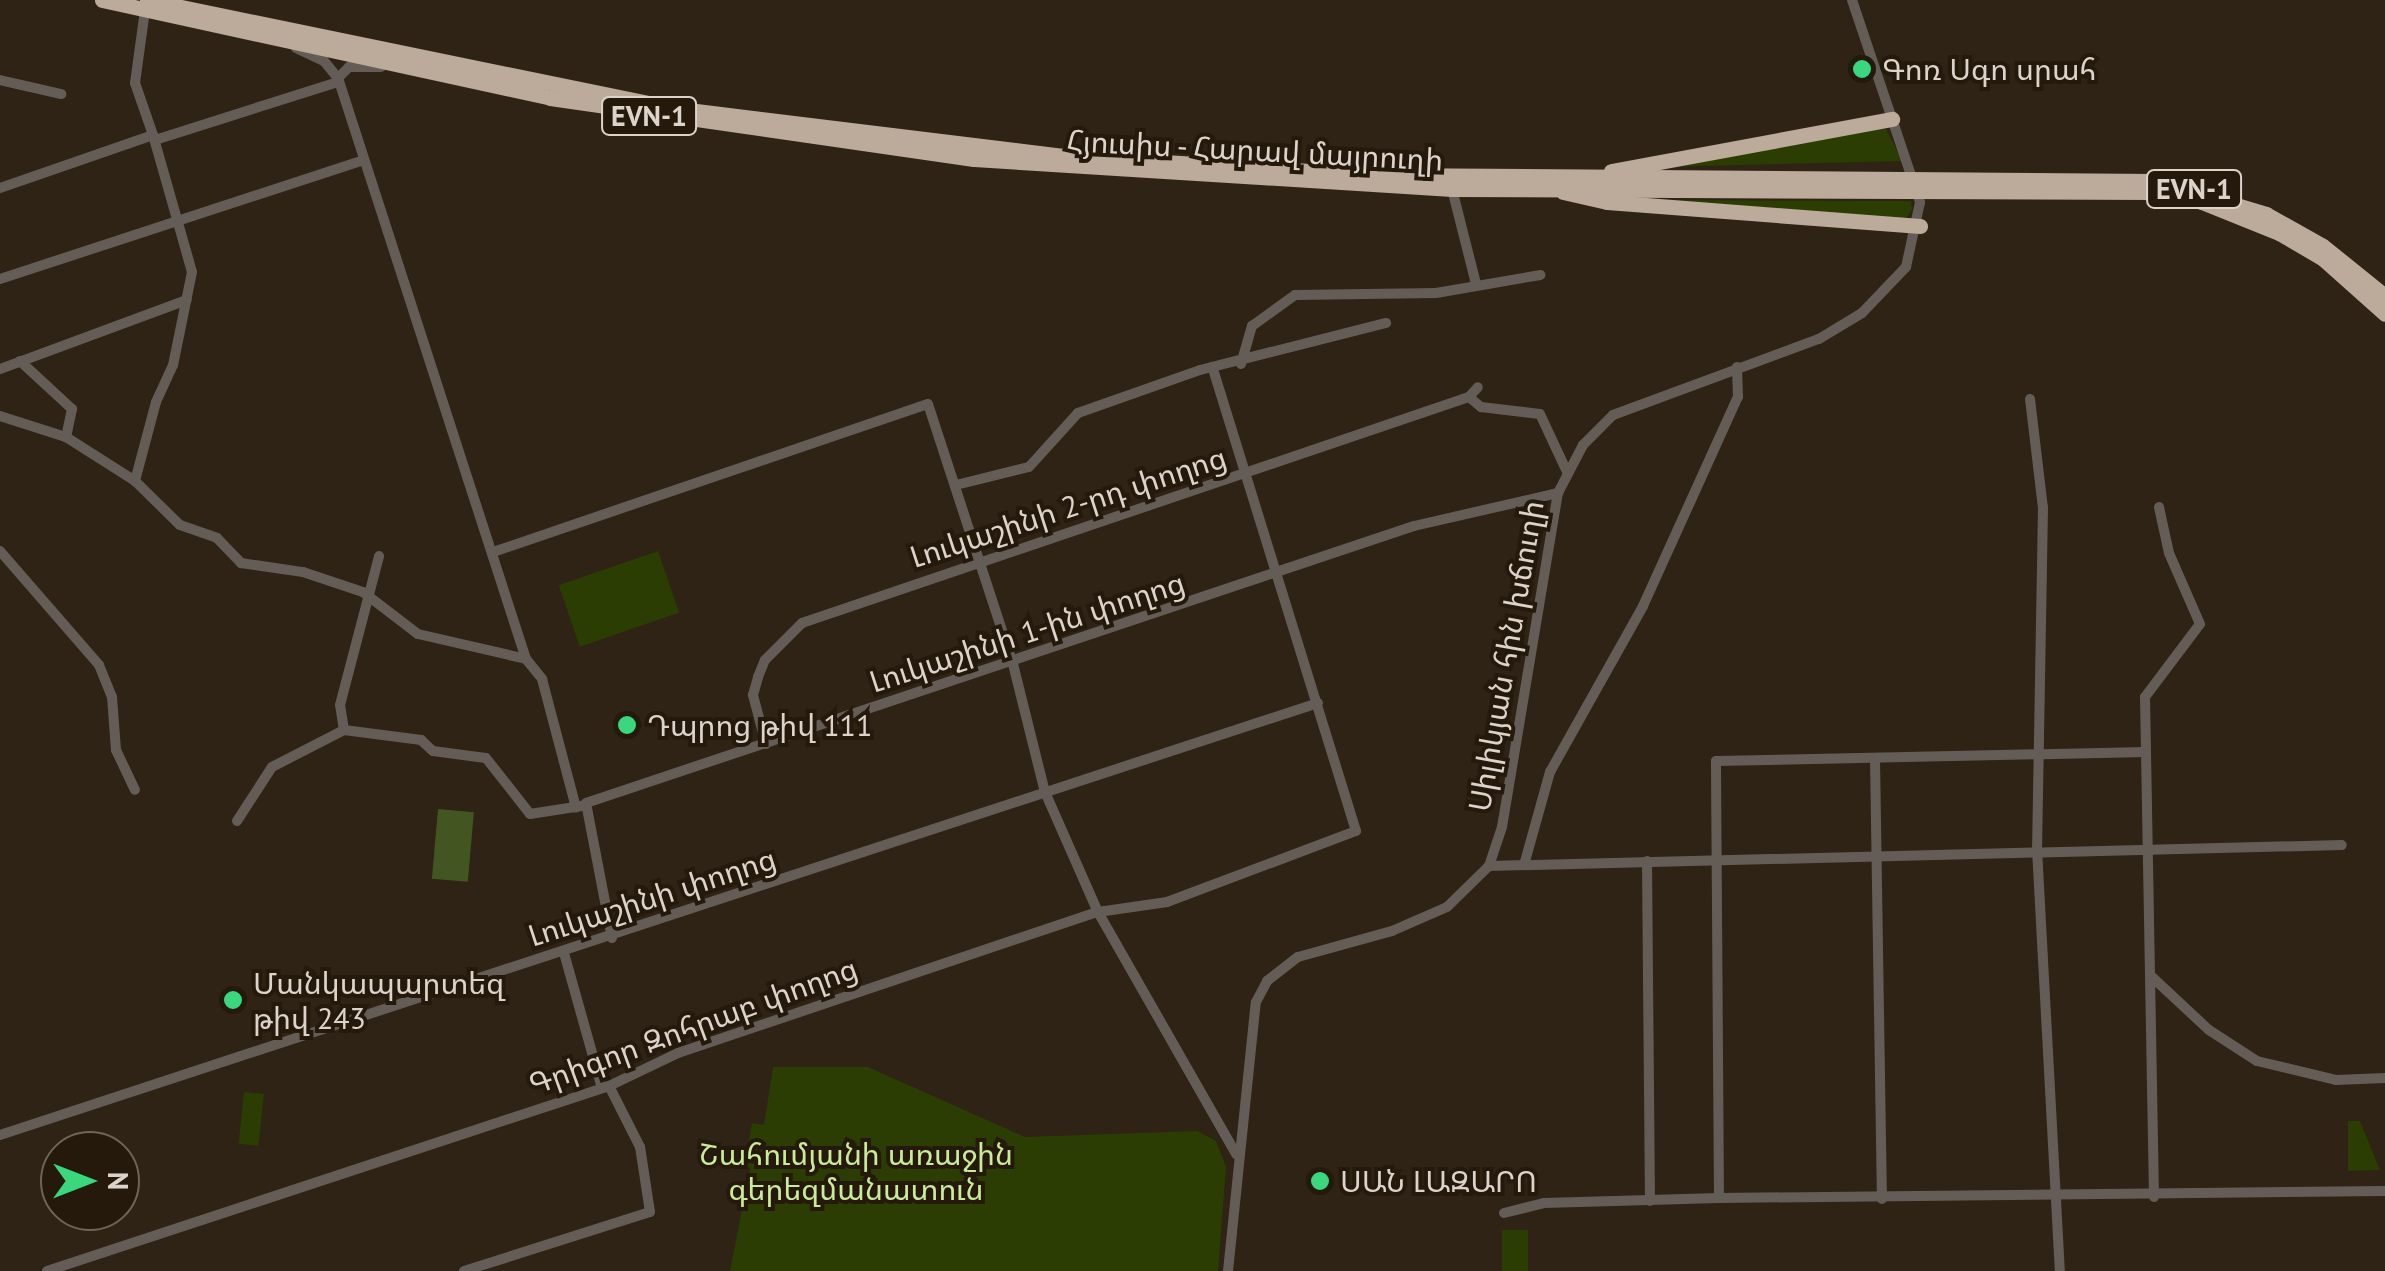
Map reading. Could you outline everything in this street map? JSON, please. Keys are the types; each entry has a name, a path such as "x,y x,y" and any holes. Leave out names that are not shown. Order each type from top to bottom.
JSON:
{"highway":[{"name":"Հյուսիս - Հարավ մայրուղի","path":"102,0 146,5 542,85 902,140 1227,168 1870,182 2139,179 2220,196 2296,229 2385,296"},
{"name":"Հյուսիս - Հարավ մայրուղի","path":"146,5 388,67 646,115 941,155 1188,177 1452,188 1870,182"},
{"path":"1592,177 1892,119"},
{"name":"Հյուսիս - Հարավ մայրուղի","path":"1992,182 2121,189 2202,202 2294,241 2385,314"},
{"path":"1554,189 1580,200 1920,226"},
{"path":"2366,296 2385,322"}],"street":[{"path":"1852,0 1920,202 1920,226"},
{"path":"135,481 192,272 180,218 135,83 146,5"},
{"path":"287,44 324,61 338,80 496,550 526,659 542,679 581,806 612,938"},
{"path":"0,188 338,80 349,67 388,67"},
{"path":"0,80 61,94"},
{"path":"0,279 364,160"},
{"path":"1452,188 1476,284"},
{"name":"Սիլիկյան հին խճուղի","path":"1490,866 1502,827 1558,494 1567,472 1612,415 1736,367 1800,348 1862,313 1906,267 1920,226"},
{"path":"1240,364 1252,326 1295,295 1344,290 1390,296 1540,275"},
{"path":"0,368 187,300"},
{"path":"956,485 1030,467 1078,414 1212,367 1240,364 1386,323"},
{"path":"20,362 72,409 66,437"},
{"path":"1212,367 1318,703"},
{"path":"1524,865 1550,772 1643,606 1738,397 1736,367"},
{"path":"1478,386 1470,396 1480,406 1540,414 1567,472"},
{"name":"Լուկաշինի 2-րդ փողոց","path":"766,744 753,695 758,677 765,660 802,624 1470,396"},
{"path":"2030,399 2043,508 2037,849 2060,1271"},
{"path":"496,550 928,404 956,485 976,563 1012,664 1045,792 1098,912 1236,1154"},
{"path":"0,416 66,437 135,481 180,525 216,538 241,562 303,572 366,594 418,634 526,659"},
{"name":"Լուկաշինի 1-ին փողոց","path":"344,730 422,740 433,751 486,758 530,814 581,806 1280,575 1414,526 1558,494"},
{"path":"2154,1197 2145,697 2200,624 2169,553 2159,507"},
{"path":"0,551 99,665 112,697 116,750 135,790"},
{"path":"236,820 272,767 344,730 340,704 379,556"},
{"name":"Լուկաշինի փողոց","path":"0,1134 612,938 1318,703"},
{"name":"Գրիգոր Զոհրաբ փողոց","path":"47,1271 606,1087 678,1052 1098,912 1167,902 1356,830 1318,703"},
{"path":"1719,1198 1716,761 2146,752"},
{"path":"1875,758 1882,1199"},
{"path":"1228,1271 1250,1024 1266,981 1298,956 1392,932 1447,907 1490,866 2148,846 2342,845"},
{"path":"1647,862 1650,1201"},
{"path":"464,1271 650,1212 640,1147 606,1087 564,952"},
{"path":"2151,976 2208,1030 2257,1061 2336,1080 2385,1078"},
{"path":"1504,1213 1544,1203 1719,1198 2154,1197 2385,1191"}],"green space":[{"path":"1886,129 1902,161 1657,167 1867,130"},
{"path":"1644,200 1911,201 1912,209 1906,219"},
{"path":"658,551 679,612 580,647 559,585"},
{"path":"438,809 474,812 468,882 432,879"},
{"name":"Շահումյանի առաջին գերեզմանատուն","path":"773,1067 868,1067 1025,1137 1197,1131 1216,1141 1226,1167 1218,1271 730,1271 750,1168 744,1166 752,1123 764,1125"},
{"path":"244,1092 264,1094 258,1146 239,1144"},
{"path":"2348,1121 2360,1121 2380,1170 2348,1171"},
{"path":"1502,1230 1528,1230 1528,1271 1502,1271"}],"place":[{"name":"Գոռ Սգո սրահ","path":"1862,69"},
{"name":"Դպրոց թիվ 111","path":"627,725"},
{"name":"Մանկապարտեզ թիվ 243","path":"233,1000"},
{"name":"ՍԱՆ ԼԱԶԱՐՈ","path":"1320,1181"}]}
